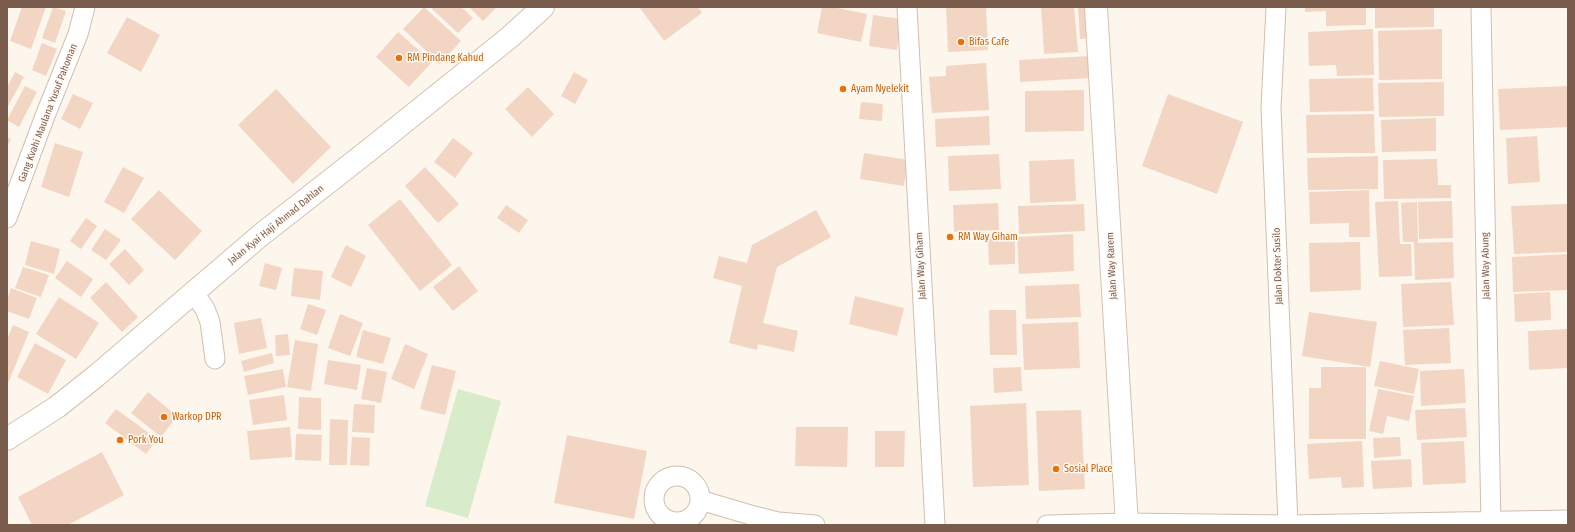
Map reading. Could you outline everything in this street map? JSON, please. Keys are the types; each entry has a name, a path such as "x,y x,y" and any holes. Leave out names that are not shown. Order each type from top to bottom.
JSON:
{"main road":[{"name":"Jalan Kyai Haji Ahmad Dahlan","path":"7,439 57,407 125,352 262,234 405,122 510,37 543,7"},
{"name":"Jalan Way Rarem","path":"1096,7 1127,524"}],"street":[{"name":"Gang Kvahi Maulana Yusuf Pahoman","path":"7,218 45,116 78,34 86,7"},
{"name":"Jalan Way Giham","path":"907,7 935,525"},
{"name":"Jalan Dokter Susilo","path":"1276,7 1271,108 1288,525"},
{"name":"Jalan Way Abung","path":"1481,7 1490,523"},
{"path":"194,293 205,309 210,322 214,359"},
{"path":"700,500 754,521 815,525"},
{"path":"1047,525 1288,525 1490,523 1568,520"}],"green space":[{"path":"458,389 501,401 468,518 425,506"}],"building":[{"path":"22,7 46,7 31,49 10,41"},
{"path":"53,7 66,11 55,43 42,38"},
{"path":"424,7 461,41 440,64 403,29"},
{"path":"433,7 461,7 473,18 458,33 432,9"},
{"path":"469,7 497,7 483,21"},
{"path":"698,7 702,13 664,41 640,8"},
{"path":"822,7 832,7 867,14 861,42 817,33"},
{"path":"946,7 986,7 988,50 948,52"},
{"path":"1041,7 1074,7 1078,52 1044,54"},
{"path":"1078,7 1091,7 1093,38 1080,39"},
{"path":"1305,7 1366,7 1366,25 1326,26 1326,11 1305,12"},
{"path":"1375,7 1434,7 1434,27 1375,28"},
{"path":"873,15 901,19 897,50 869,46"},
{"path":"127,17 160,35 141,72 107,53"},
{"path":"1373,29 1374,75 1337,76 1336,65 1309,66 1308,32"},
{"path":"1442,29 1442,79 1379,80 1378,31"},
{"path":"398,32 432,62 409,87 376,57"},
{"path":"42,43 57,49 46,76 32,70"},
{"path":"1089,56 1090,78 1020,82 1019,60"},
{"path":"986,63 989,110 932,113 929,77 946,76 946,66"},
{"path":"15,72 24,77 7,108 7,87"},
{"path":"574,72 588,80 575,104 561,96"},
{"path":"1373,78 1374,111 1310,112 1309,79"},
{"path":"1444,82 1444,116 1379,117 1378,83"},
{"path":"25,86 37,92 19,127 7,120"},
{"path":"1568,86 1568,127 1500,130 1498,89"},
{"path":"528,87 554,114 532,137 505,109"},
{"path":"276,89 331,147 293,184 238,125"},
{"path":"1084,90 1084,131 1025,132 1025,91"},
{"path":"73,94 93,103 80,129 61,119"},
{"path":"1168,94 1243,122 1217,194 1142,166"},
{"path":"861,102 883,104 882,121 859,119"},
{"path":"1374,114 1375,153 1307,153 1306,115"},
{"path":"989,116 990,145 936,147 935,119"},
{"path":"1436,118 1436,151 1382,152 1381,120"},
{"path":"1537,136 1540,182 1508,184 1506,138"},
{"path":"7,137 11,139 7,147"},
{"path":"453,138 473,153 455,178 434,162"},
{"path":"55,143 83,152 69,197 41,187"},
{"path":"864,153 908,160 904,186 860,179"},
{"path":"999,154 1001,189 949,191 948,156"},
{"path":"1378,156 1378,189 1308,190 1307,158"},
{"path":"1074,159 1076,201 1030,203 1029,161"},
{"path":"1437,159 1438,185 1451,185 1451,198 1384,199 1383,160"},
{"path":"123,167 144,178 124,213 104,202"},
{"path":"425,167 459,204 438,223 405,186"},
{"path":"159,190 202,231 175,260 131,219"},
{"path":"1369,190 1370,237 1349,237 1349,223 1310,224 1309,192"},
{"path":"400,199 452,265 420,291 368,225"},
{"path":"1398,201 1400,244 1411,244 1412,276 1379,277 1375,202"},
{"path":"1452,201 1453,238 1419,239 1418,202"},
{"path":"1417,202 1418,243 1453,242 1454,278 1415,280 1414,242 1403,242 1401,203"},
{"path":"998,203 999,230 954,232 953,205"},
{"path":"1084,204 1085,231 1019,234 1018,206"},
{"path":"1568,204 1568,252 1514,254 1511,206"},
{"path":"506,205 528,220 519,233 497,218"},
{"path":"816,210 831,237 777,267 763,323 798,331 794,352 758,344 757,350 729,343 742,286 713,278 719,256 747,263 752,245"},
{"path":"86,218 97,226 81,249 70,241"},
{"path":"105,229 121,240 106,260 91,250"},
{"path":"1073,234 1074,271 1019,274 1017,237"},
{"path":"988,239 1015,239 1015,264 989,265"},
{"path":"31,241 60,249 54,274 25,265"},
{"path":"1360,242 1361,290 1310,292 1309,243"},
{"path":"346,245 366,256 351,287 331,277"},
{"path":"125,249 144,270 129,285 109,264"},
{"path":"1568,254 1568,290 1513,292 1512,257"},
{"path":"67,261 93,279 81,297 55,278"},
{"path":"265,263 282,268 276,290 259,286"},
{"path":"459,266 478,291 453,311 433,287"},
{"path":"23,267 49,275 41,297 15,288"},
{"path":"294,268 323,271 320,300 291,296"},
{"path":"106,282 138,317 122,332 90,298"},
{"path":"1451,282 1454,325 1403,327 1401,284"},
{"path":"1079,284 1081,317 1026,319 1025,286"},
{"path":"11,288 37,298 29,319 7,311 7,299"},
{"path":"1550,292 1551,320 1515,322 1514,294"},
{"path":"855,296 904,308 897,336 849,324"},
{"path":"59,297 99,323 76,359 36,334"},
{"path":"308,304 326,310 317,335 300,329"},
{"path":"989,310 1016,310 1017,355 990,355"},
{"path":"1309,312 1377,322 1370,367 1302,356"},
{"path":"340,314 363,323 350,356 328,348"},
{"path":"261,318 267,348 239,354 234,323"},
{"path":"1078,322 1080,368 1024,370 1022,324"},
{"path":"13,325 29,332 7,386 7,340"},
{"path":"1449,328 1451,363 1405,365 1403,330"},
{"path":"1568,329 1568,368 1529,370 1528,331"},
{"path":"363,330 391,338 383,364 356,357"},
{"path":"288,334 290,355 276,356 275,335"},
{"path":"295,340 318,344 311,391 287,387"},
{"path":"35,343 66,360 48,394 17,377"},
{"path":"405,344 428,354 414,389 391,379"},
{"path":"272,353 274,363 244,372 241,361"},
{"path":"328,360 361,365 357,390 324,384"},
{"path":"1380,361 1419,369 1414,394 1374,386"},
{"path":"432,365 456,371 445,415 420,409"},
{"path":"1021,367 1022,391 994,393 993,368"},
{"path":"1321,367 1366,367 1366,439 1309,439 1309,388 1321,388"},
{"path":"367,368 387,372 381,403 361,399"},
{"path":"283,369 286,387 248,395 244,376"},
{"path":"1464,369 1466,403 1421,406 1420,371"},
{"path":"1378,389 1414,396 1409,421 1387,416 1383,434 1369,431"},
{"path":"148,392 177,416 161,437 131,413"},
{"path":"284,395 287,420 253,425 249,400"},
{"path":"299,397 321,398 321,430 298,429"},
{"path":"1026,403 1029,485 973,487 970,406"},
{"path":"354,404 375,405 374,433 352,432"},
{"path":"1465,408 1467,437 1417,440 1415,410"},
{"path":"116,409 157,439 146,454 105,423"},
{"path":"1081,410 1085,489 1039,491 1036,411"},
{"path":"330,419 348,420 347,465 329,465"},
{"path":"290,427 292,457 250,460 247,431"},
{"path":"796,427 848,427 847,467 795,466"},
{"path":"875,431 905,431 904,467 875,467"},
{"path":"296,434 322,435 321,461 295,460"},
{"path":"567,435 647,451 634,519 554,503"},
{"path":"352,437 370,438 369,466 350,465"},
{"path":"1400,437 1401,456 1374,458 1373,438"},
{"path":"1362,441 1364,487 1342,488 1341,477 1309,479 1307,444"},
{"path":"1464,441 1466,483 1423,485 1421,443"},
{"path":"102,452 124,495 68,525 32,525 18,497"},
{"path":"1411,459 1412,487 1373,489 1371,461"}],"place":[{"name":"Bifas Cafe","path":"961,42"},
{"name":"RM Pindang Kahud","path":"399,58"},
{"name":"Ayam Nyelekit","path":"843,89"},
{"name":"RM Way Giham","path":"950,237"},
{"name":"Warkop DPR","path":"164,417"},
{"name":"Pork You","path":"120,440"},
{"name":"Sosial Place","path":"1056,469"}]}
